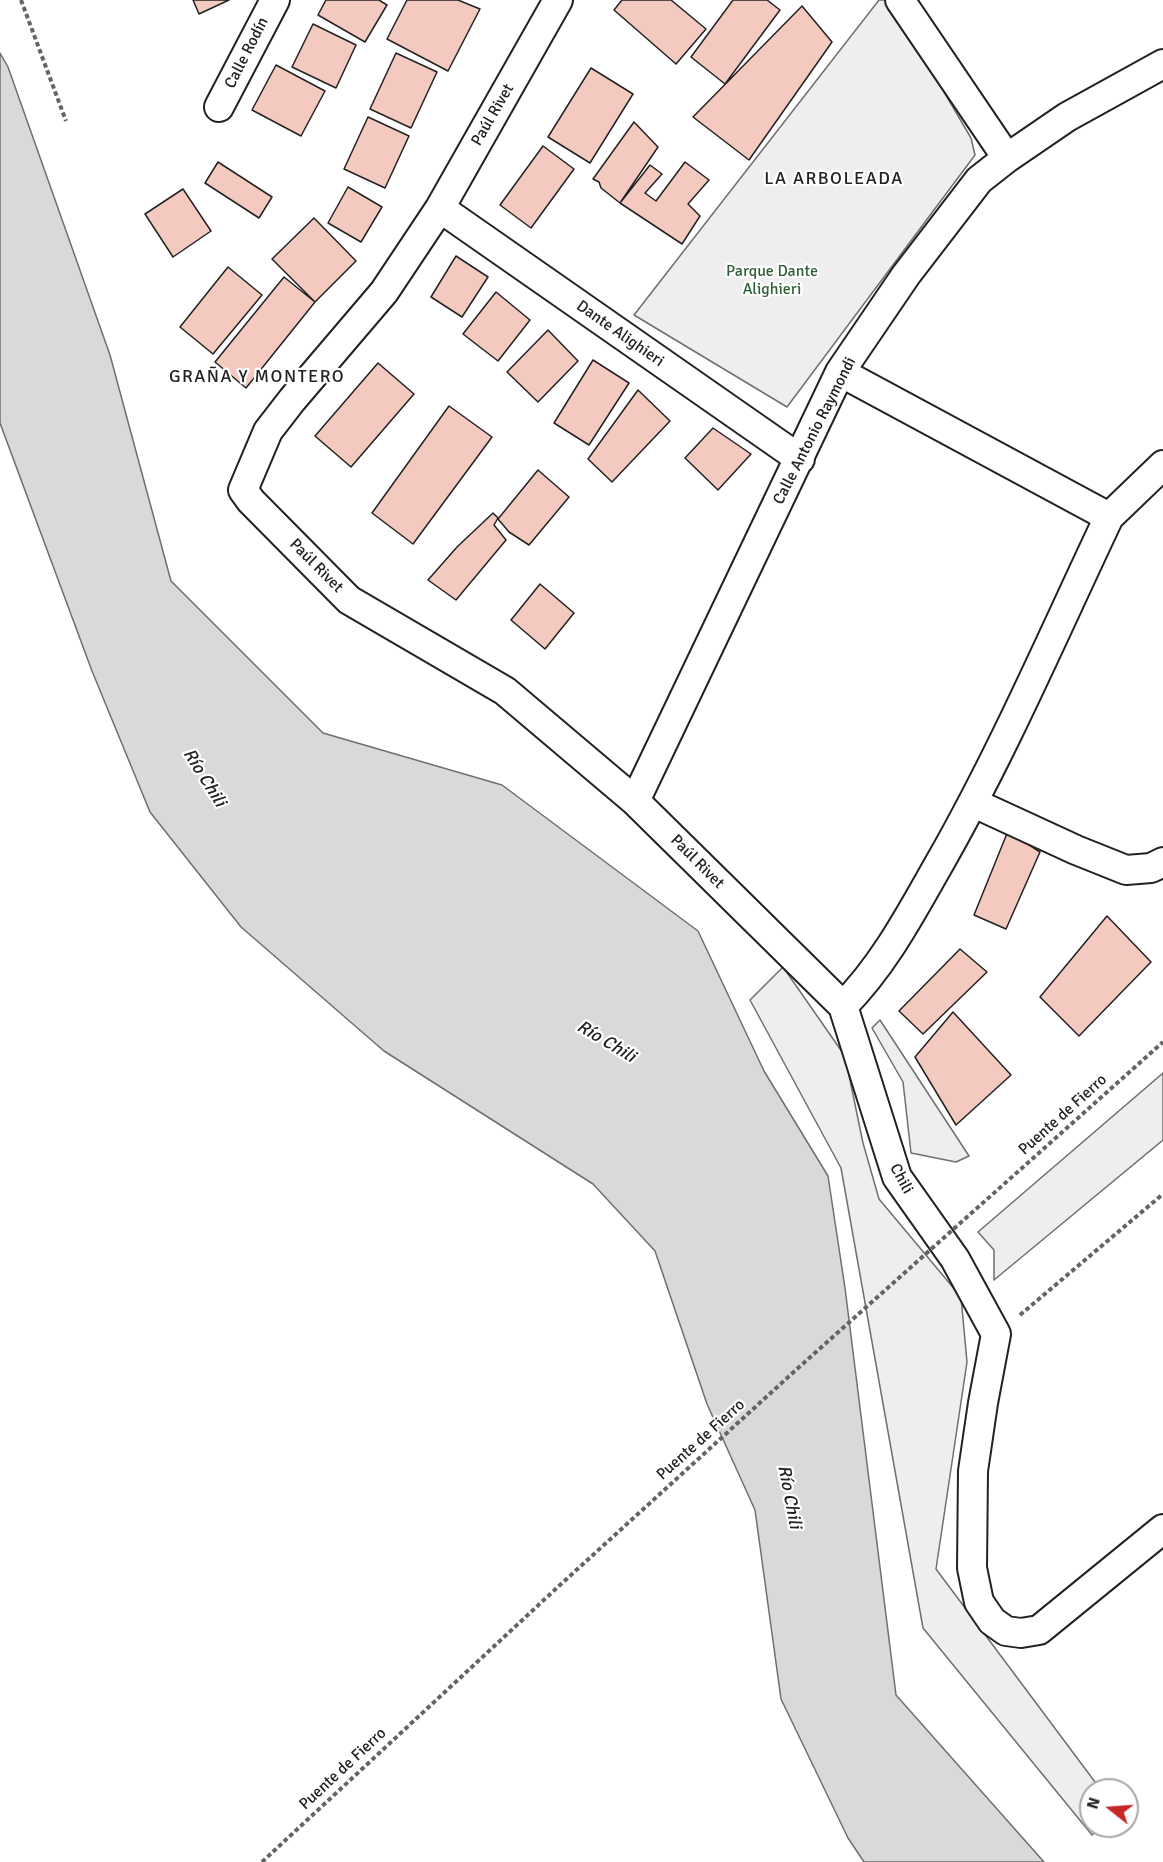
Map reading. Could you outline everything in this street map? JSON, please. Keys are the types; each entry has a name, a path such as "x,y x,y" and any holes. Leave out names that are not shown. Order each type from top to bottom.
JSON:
{"street":[{"name":"Calle Rodín","path":"219,107 275,0"},
{"name":"Paúl Rivet","path":"558,0 440,208 384,292 268,431 243,490 251,501 349,600 505,691 635,801 843,1006"},
{"path":"900,0 1007,158"},
{"name":"Calle Antonio Raymondi","path":"635,801 840,372 906,275 979,180 1067,117 1163,64"},
{"name":"Dante Alighieri","path":"440,208 800,459"},
{"path":"840,372 1109,517"},
{"path":"843,1006 864,985 911,913 974,803 1109,517 1163,465"},
{"path":"974,803 1076,850 1126,870 1151,868 1163,862"},
{"name":"Chili","path":"843,1006 897,1177 955,1259 996,1334"},
{"path":"996,1334 982,1403 972,1471 972,1568 979,1602 992,1622 1006,1631 1021,1633 1039,1630 1163,1529"}],"path":[{"path":"21,0 66,121"},
{"name":"Puente de Fierro","path":"262,1862 568,1577 1163,1042"},
{"path":"996,1334 1163,1194"}],"green space":[{"name":"Parque Dante Alighieri","path":"879,0 885,0 923,56 971,138 975,155 787,407 634,315"},
{"path":"783,967 845,1056 863,1143 879,1199 961,1297 967,1362 936,1569 1092,1778 1079,1778 1079,1819 923,1628 841,1168 750,1000"},
{"path":"880,1020 969,1156 956,1162 911,1153 903,1082 872,1028"},
{"path":"1163,1073 1163,1140 994,1280 994,1250 978,1232"}],"water":[{"name":"Río Chili","path":"0,53 8,67 110,355 171,581 323,733 502,785 698,931 764,1071 828,1176 845,1288 896,1695 1044,1862 864,1862 848,1838 781,1699 755,1510 707,1404 655,1251 593,1184 384,1051 241,927 150,812 92,671 0,423"}],"building":[{"path":"193,0 229,0 199,14"},
{"path":"326,0 379,0 387,5 365,42 318,15"},
{"path":"407,0 458,0 480,9 448,71 387,39"},
{"path":"622,0 671,0 706,29 676,64 614,10"},
{"path":"733,0 767,0 780,10 725,84 691,57"},
{"path":"802,6 832,42 749,160 693,117"},
{"path":"313,24 356,45 336,88 292,67"},
{"path":"396,53 437,72 411,128 370,109"},
{"path":"276,65 325,91 301,136 252,110"},
{"path":"591,68 633,94 590,163 548,137"},
{"path":"368,117 409,136 385,188 344,169"},
{"path":"634,122 658,147 620,203 593,179"},
{"path":"543,146 574,169 531,228 500,205"},
{"path":"218,162 272,197 259,218 205,183"},
{"path":"685,162 709,180 688,204 700,216 682,244 620,203 650,165 662,174 645,193 656,201"},
{"path":"348,187 382,207 361,242 328,223"},
{"path":"183,189 211,231 173,257 145,214"},
{"path":"314,218 356,261 315,302 272,259"},
{"path":"456,256 488,277 462,317 431,297"},
{"path":"228,267 262,295 213,354 180,327"},
{"path":"284,277 315,302 246,388 215,362"},
{"path":"496,292 530,320 498,361 463,334"},
{"path":"548,330 578,361 538,402 507,372"},
{"path":"593,360 629,383 589,445 554,423"},
{"path":"378,363 414,394 351,467 315,436"},
{"path":"638,390 670,421 612,482 588,459"},
{"path":"449,406 492,437 413,544 372,513"},
{"path":"713,428 751,454 718,490 685,458"},
{"path":"538,470 569,497 529,545 509,532 498,519"},
{"path":"493,513 498,518 494,525 506,540 456,600 428,580 457,547"},
{"path":"540,584 574,613 545,649 511,620"},
{"path":"1008,831 1040,852 1006,929 974,915"},
{"path":"1107,916 1151,962 1079,1036 1040,997"},
{"path":"960,949 987,972 923,1034 899,1011"},
{"path":"953,1012 1011,1075 956,1125 915,1057"}],"district":[{"name":"LA ARBOLEADA","path":"834,179"},
{"name":"GRAÑA Y MONTERO","path":"257,377"}]}
